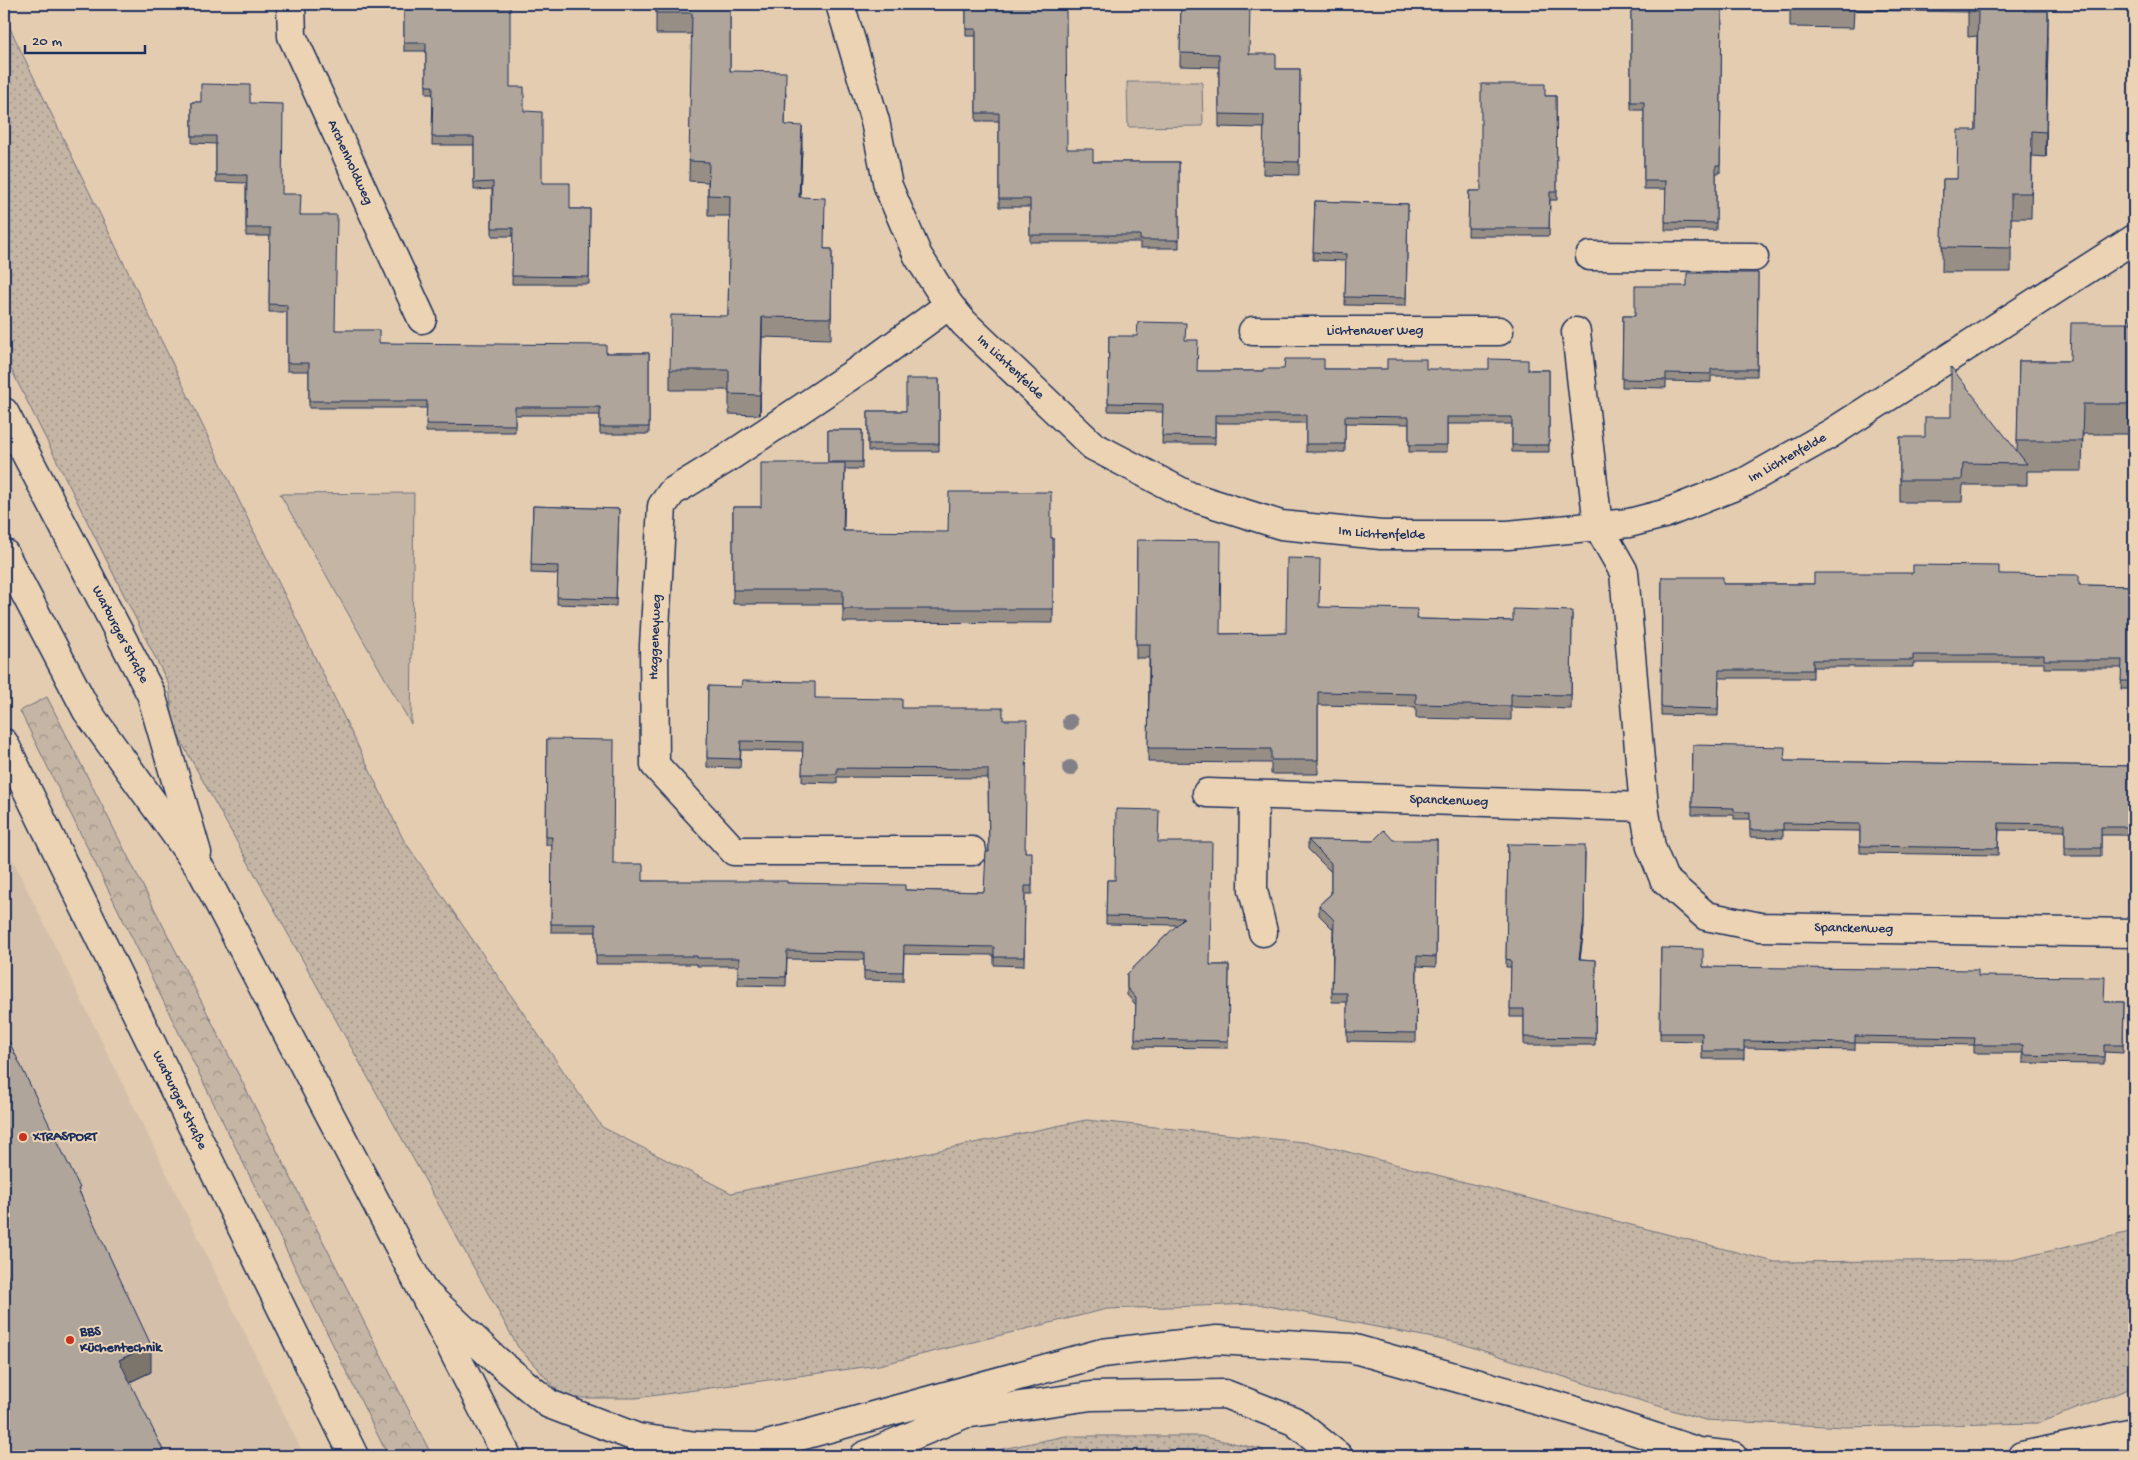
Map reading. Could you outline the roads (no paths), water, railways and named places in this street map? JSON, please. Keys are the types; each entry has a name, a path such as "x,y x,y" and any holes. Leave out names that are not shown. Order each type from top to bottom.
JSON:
{"main road":[{"name":"Archenholdweg","path":"290,4 292,36 422,319"},
{"name":"Im Lichtenfelde","path":"840,4 875,120 888,186 918,256 949,305 964,323 1093,446 1189,496 1281,525 1381,536 1508,536 1629,523 1664,514 1746,482 1830,434 2134,239"},
{"path":"1590,256 1754,257"},
{"name":"Haggeneyweg","path":"949,305 871,362 726,459 672,492 662,506 654,646 655,765 734,851 972,851"},
{"name":"Lichtenauer Weg","path":"1253,331 1499,331"},
{"path":"1576,332 1598,526"},
{"name":"Warburger Straße","path":"4,412 151,694 202,872"},
{"name":"Spanckenweg","path":"1598,526 1624,572 1644,807 1651,847 1664,880 1706,916 1760,927 2134,933"},
{"name":"Warburger Straße","path":"4,553 87,711 202,872 422,1290 507,1456"},
{"name":"Warburger Straße","path":"4,743 354,1456"},
{"name":"Spanckenweg","path":"1207,793 1644,807"},
{"path":"1254,796 1253,890 1264,932"},
{"path":"422,1290 496,1360 549,1404 638,1438 697,1446 748,1452 1102,1353 1216,1340 1351,1348 1572,1410 1699,1452 1733,1456"},
{"path":"864,1456 964,1414 1091,1396 1225,1394 1294,1421 1338,1456"},
{"path":"2022,1456 2134,1433"}],"place":[{"name":"XTRASPORT","path":"23,1137"},
{"name":"BBS Küchentechnik","path":"70,1340"}]}
